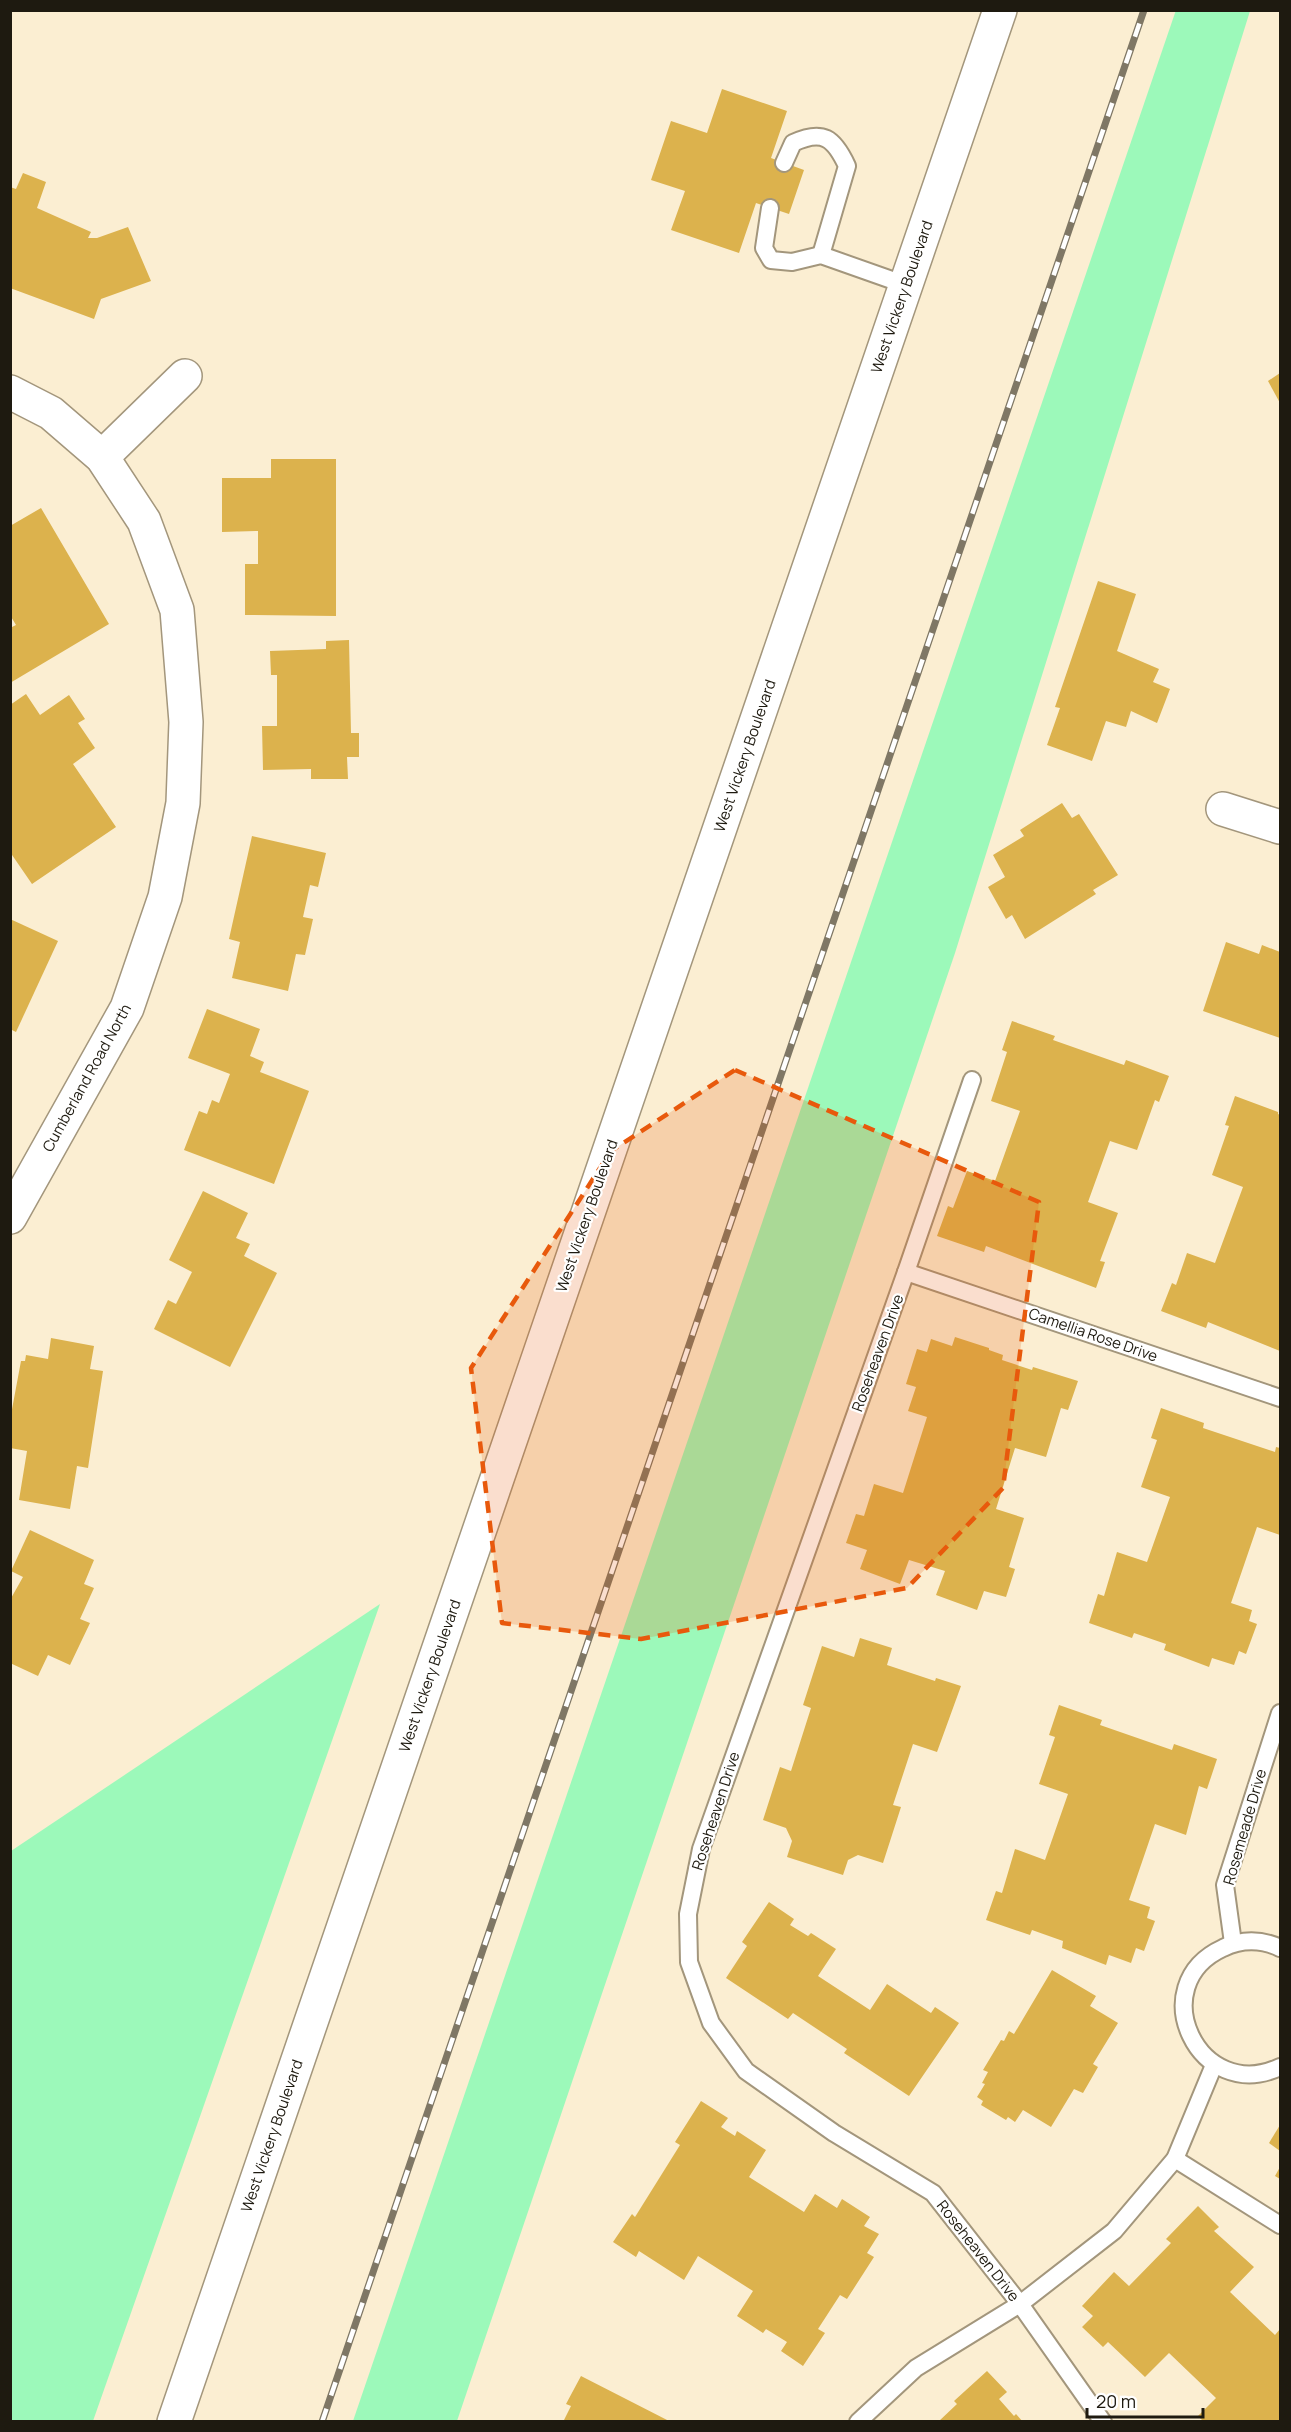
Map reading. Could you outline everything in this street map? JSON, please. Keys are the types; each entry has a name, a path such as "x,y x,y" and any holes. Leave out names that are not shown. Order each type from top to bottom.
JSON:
{"main road":[{"name":"West Vickery Boulevard","path":"174,2421 1000,10"},
{"path":"102,457 185,376"},
{"name":"Cumberland Road North","path":"10,392 51,413 102,457 144,521 177,610 186,722 183,803 165,897 127,1008 23,1165 10,1217"},
{"path":"1223,809 1281,827"}],"lane":[{"path":"784,163 793,143 808,136 826,139 837,145 848,166 821,255"},
{"path":"770,208 764,248 771,261 792,262 821,255 906,285"},
{"name":"Roseheaven Drive","path":"972,1080 701,1849 688,1914 689,1962 711,2023 746,2071 834,2133 933,2193 1020,2304 1103,2421"},
{"name":"Camellia Rose Drive","path":"906,1272 1281,1398"},
{"name":"Rosemeade Drive","path":"1233,1943 1225,1885 1281,1713"},
{"path":"1281,1948 1251,1941 1233,1943 1212,1953 1197,1966 1187,1987 1183,2004 1185,2027 1192,2042 1214,2065 1244,2075 1268,2073 1281,2067"},
{"path":"858,2421 916,2368 1020,2304 1114,2231 1175,2159 1214,2065"},
{"path":"1175,2159 1281,2225"}],"highlighted area":[{"path":"735,1070 1039,1202 1003,1488 907,1588 641,1639 502,1623 471,1368 611,1151"}],"green space":[{"path":"1176,10 1250,11 955,953 457,2421 353,2421"},
{"path":"380,1604 93,2421 11,2421 11,1851"}],"building":[{"path":"722,89 787,111 771,158 804,170 789,214 756,203 739,253 671,230 685,191 651,180 671,121 707,133"},
{"path":"23,173 46,182 37,208 91,232 88,238 97,238 128,227 151,281 101,299 94,319 10,288 10,187 16,189"},
{"path":"1280,373 1280,403 1268,381"},
{"path":"271,459 336,459 336,616 245,615 245,564 258,564 258,531 222,532 222,478 271,478"},
{"path":"41,508 109,624 10,683 10,628 16,625 10,615 10,526"},
{"path":"1098,581 1136,594 1117,651 1159,669 1153,682 1170,689 1157,723 1131,711 1126,727 1106,721 1092,761 1047,745 1060,708 1055,707"},
{"path":"349,640 351,733 359,733 359,757 347,757 348,779 311,779 311,769 263,770 262,726 277,726 277,675 271,675 270,651 326,649 326,641"},
{"path":"26,694 40,715 69,695 85,719 78,723 95,748 73,764 116,827 32,884 10,852 10,705"},
{"path":"1062,803 1072,818 1079,814 1118,875 1093,890 1096,894 1025,939 1012,915 1006,919 988,887 1005,877 993,855 1024,836 1020,830"},
{"path":"252,836 326,853 318,887 310,885 303,917 313,919 305,955 296,954 288,991 232,978 240,942 229,939"},
{"path":"10,919 58,941 16,1032 10,1029"},
{"path":"1226,942 1259,954 1262,945 1280,952 1280,1038 1203,1011"},
{"path":"207,1009 260,1029 250,1056 264,1062 260,1072 309,1091 274,1184 184,1150 199,1111 207,1114 212,1100 219,1103 230,1074 188,1058"},
{"path":"1012,1021 1055,1036 1053,1040 1124,1065 1126,1060 1169,1076 1159,1102 1155,1100 1137,1150 1110,1141 1088,1202 1118,1213 1100,1261 1105,1262 1096,1288 986,1246 984,1252 937,1236 948,1206 953,1208 967,1171 995,1181 1020,1111 991,1101 1007,1052 1002,1050"},
{"path":"1235,1096 1278,1112 1280,1115 1280,1351 1208,1322 1206,1328 1161,1311 1172,1283 1176,1285 1187,1253 1215,1263 1243,1187 1212,1175 1229,1126 1225,1125"},
{"path":"203,1191 248,1213 236,1238 250,1244 244,1256 277,1273 230,1367 154,1329 168,1300 176,1304 192,1272 169,1260"},
{"path":"955,1337 989,1348 1003,1355 1002,1360 1078,1381 1068,1410 1061,1408 1046,1457 1015,1448 996,1509 1024,1518 1009,1567 1015,1569 1006,1597 984,1591 977,1610 936,1595 945,1571 909,1560 900,1584 860,1569 867,1550 846,1543 856,1514 864,1516 874,1484 903,1493 927,1417 908,1411 916,1387 906,1384 917,1349 927,1352 931,1339 952,1346"},
{"path":"51,1338 94,1346 90,1369 103,1371 88,1468 77,1466 70,1509 19,1500 27,1451 10,1448 10,1420 21,1361 25,1361 26,1355 48,1359"},
{"path":"1161,1408 1204,1423 1203,1428 1275,1452 1276,1447 1280,1448 1280,1535 1257,1527 1231,1603 1252,1610 1249,1621 1257,1624 1246,1654 1239,1651 1234,1665 1212,1658 1209,1667 1164,1650 1166,1644 1134,1633 1132,1638 1089,1623 1098,1594 1104,1596 1117,1552 1147,1562 1170,1497 1141,1487 1157,1440 1151,1438"},
{"path":"30,1530 94,1560 84,1584 94,1588 80,1619 90,1623 70,1665 48,1655 38,1676 10,1663 10,1600 23,1577 11,1571"},
{"path":"860,1638 892,1648 887,1665 935,1681 936,1678 961,1686 937,1752 913,1744 893,1805 901,1807 883,1863 858,1855 848,1860 843,1875 787,1857 792,1841 786,1828 763,1820 780,1767 791,1771 811,1708 803,1705 822,1646 854,1657"},
{"path":"1059,1705 1102,1720 1100,1725 1172,1750 1174,1744 1217,1759 1207,1789 1199,1786 1186,1835 1155,1824 1129,1900 1150,1907 1147,1918 1155,1921 1144,1951 1136,1948 1131,1963 1109,1955 1106,1965 1062,1948 1063,1941 1032,1930 1030,1935 986,1920 996,1891 1002,1893 1015,1849 1045,1860 1068,1794 1039,1784 1055,1737 1049,1735"},
{"path":"769,1902 794,1919 790,1925 808,1936 811,1933 836,1949 818,1976 870,2010 887,1984 931,2013 935,2007 959,2023 909,2096 844,2053 847,2049 793,2013 788,2019 726,1978 747,1946 742,1942"},
{"path":"1052,1970 1096,1996 1090,2006 1118,2023 1093,2064 1098,2067 1083,2093 1074,2089 1051,2127 1023,2110 1015,2122 1008,2117 1006,2120 981,2105 983,2101 977,2097 985,2084 982,2083 988,2072 983,2070 1001,2040 1004,2041 1009,2031 1014,2034"},
{"path":"701,2101 728,2118 721,2127 735,2136 737,2131 766,2150 749,2177 804,2212 815,2194 837,2208 842,2199 870,2217 864,2226 879,2234 867,2253 874,2257 847,2299 840,2295 818,2329 825,2333 803,2366 781,2351 787,2342 766,2329 763,2333 737,2316 753,2291 698,2256 684,2280 639,2251 636,2257 613,2242 632,2214 635,2217 680,2145 675,2142"},
{"path":"1280,2125 1280,2151 1269,2143"},
{"path":"1280,2167 1280,2179 1275,2176"},
{"path":"1198,2206 1219,2227 1214,2231 1254,2267 1230,2292 1275,2335 1280,2329 1280,2422 1204,2422 1198,2416 1216,2398 1169,2353 1145,2377 1108,2342 1103,2347 1082,2327 1093,2316 1082,2306 1114,2272 1129,2286 1171,2243 1166,2239"},
{"path":"987,2371 1007,2392 999,2399 1014,2416 1016,2414 1023,2422 938,2422 957,2404 954,2401"},
{"path":"581,2376 671,2422 563,2422 571,2406 566,2404"}],"railway":[{"path":"322,2422 1144,10"}]}
